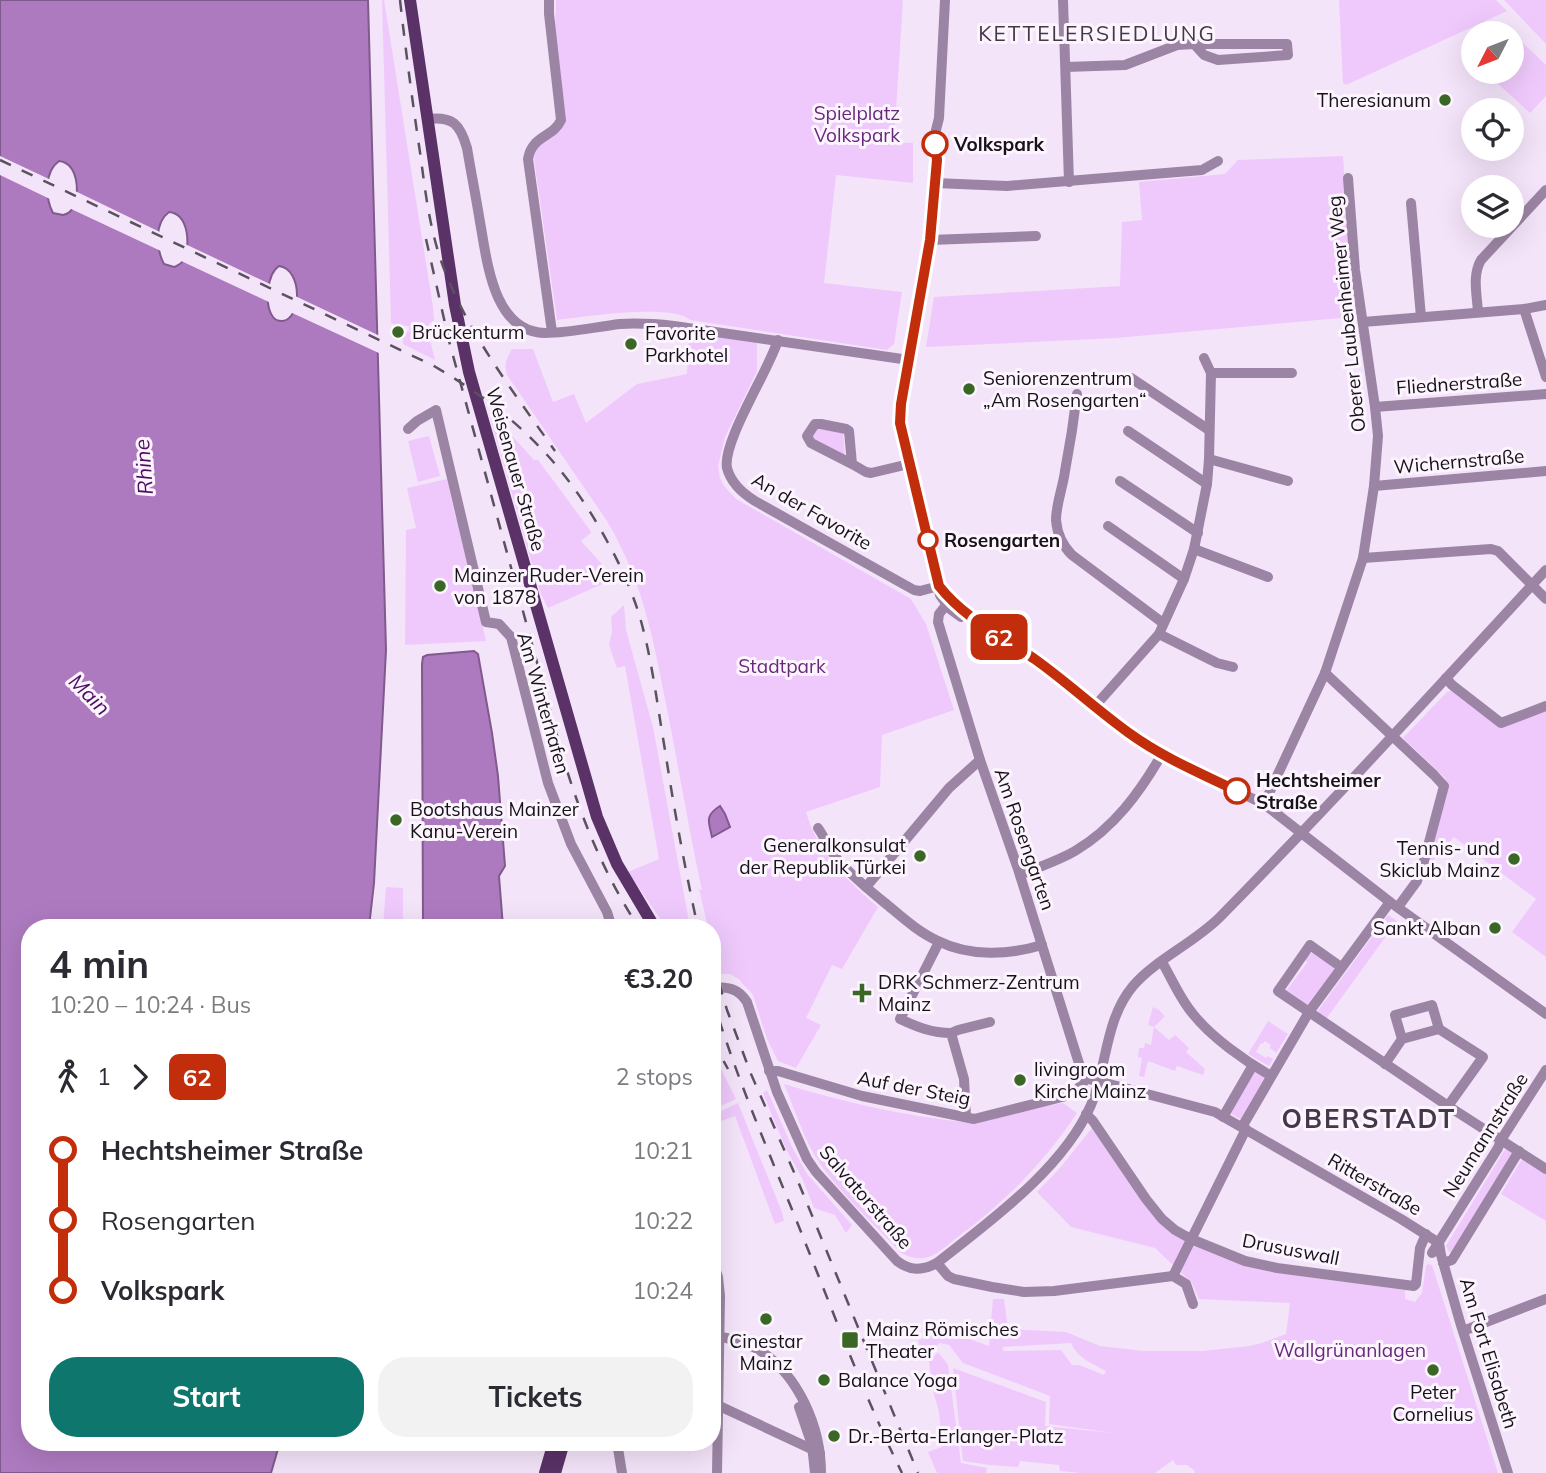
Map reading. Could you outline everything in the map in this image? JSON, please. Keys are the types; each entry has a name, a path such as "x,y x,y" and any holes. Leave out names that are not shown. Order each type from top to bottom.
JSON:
{"main road":[{"name":"Weisenauer Straße","path":"410,0 455,305 469,372 597,817 617,864 650,919"},
{"path":"552,1471 558,1451"}],"street":[{"path":"549,0 561,120 558,126 533,144 528,159 552,332"},
{"path":"945,0 930,240 900,423 940,595 957,615 1030,656 1129,734 1162,754 1264,804 1394,904 1546,1014"},
{"path":"1063,0 1069,181"},
{"path":"1066,66 1125,65 1177,45 1194,44 1287,44 1287,55 1218,60 1204,55 1194,44"},
{"path":"427,119 443,118 455,123 461,130 467,148 494,289 514,320 527,328 538,332 552,332 621,324 674,326 909,360"},
{"path":"935,183 1007,186 1202,170 1218,162"},
{"name":"Oberer Laubenheimer Weg","path":"1264,804 1325,673 1363,558 1374,486 1378,436 1355,270 1348,178"},
{"path":"1478,312 1476,276 1481,260 1546,190"},
{"path":"1410,203 1421,317"},
{"path":"930,240 1037,236"},
{"path":"1363,322 1546,305"},
{"path":"1524,309 1546,377"},
{"name":"An der Favorite","path":"778,340 732,440 727,465 731,478 739,490 755,501 914,590 939,586"},
{"path":"1095,706 1159,634 1184,579 1194,549 1207,484 1209,459 1211,373 1204,358"},
{"path":"1211,373 1292,373"},
{"path":"1131,378 1209,430"},
{"path":"1077,394 1057,509 1059,534 1072,555 1163,623"},
{"name":"Fliednerstraße","path":"1375,407 1546,394"},
{"name":"Am Winterhafen","path":"408,429 416,421 436,410 486,622 499,624 511,637 548,783 571,844 609,919"},
{"path":"852,464 849,431 815,424 807,436 811,443 866,472 909,464"},
{"path":"1128,431 1207,484"},
{"path":"1209,459 1288,481"},
{"name":"Wichernstraße","path":"1374,486 1546,471"},
{"path":"1120,481 1198,534"},
{"path":"1108,526 1184,579"},
{"path":"1194,549 1268,578"},
{"path":"1363,558 1491,549 1498,551 1546,599"},
{"path":"1193,1304 1186,1284 1173,1276 1054,1291 1024,1292 954,1279 937,1263 986,1225 1039,1177 1063,1148 1086,1114 1120,1004 1139,980 1218,919 1546,570"},
{"name":"Am Rosengarten","path":"947,602 939,614 938,622 1079,1065 1087,1077"},
{"path":"1159,634 1217,663 1233,667"},
{"path":"1173,1276 1244,1128 1309,1012 1341,967 1417,881 1444,786 1325,673"},
{"path":"1446,678 1501,723 1546,706"},
{"path":"1020,875 1068,855 1107,828 1138,792 1162,754"},
{"path":"866,887 949,788 980,760"},
{"path":"818,828 837,859 866,887 918,929 939,942 985,953 1004,953 1042,945"},
{"path":"939,942 900,1019 937,1033 951,1033 990,1023"},
{"path":"1341,967 1310,945 1278,991 1448,1107 1546,1169"},
{"path":"1162,962 1186,1006 1199,1022 1271,1076"},
{"name":"Salvatorstraße","path":"721,987 733,988 747,1002 769,1071 807,1159 902,1265 911,1269 925,1269 937,1263"},
{"path":"1402,1039 1395,1014 1432,1005 1439,1029 1483,1057 1448,1107"},
{"path":"1385,1064 1402,1039 1439,1029"},
{"path":"951,1033 964,1080 966,1118"},
{"path":"1223,1117 1253,1065"},
{"name":"Neumannstraße","path":"1432,1253 1546,1070"},
{"name":"Auf der Steig","path":"769,1071 778,1071 862,1096 974,1119 1070,1095 1087,1077"},
{"path":"1087,1077 1098,1082"},
{"name":"Ritterstraße","path":"1098,1082 1215,1112 1439,1242"},
{"name":"Drususwall","path":"1086,1114 1162,1219 1191,1239 1245,1261 1277,1268 1414,1286 1420,1248 1426,1234"},
{"name":"Neumannstraße","path":"1443,1263 1452,1259 1519,1151"},
{"name":"Am Fort Elisabeth","path":"1439,1242 1463,1331 1508,1473"},
{"path":"1463,1331 1546,1299"},
{"path":"721,1338 756,1348 786,1374 816,1451 821,1473"},
{"path":"721,1406 816,1451"},
{"path":"618,1451 622,1473"},
{"path":"716,1451 717,1473"},
{"path":"815,1473 816,1451"}],"green space":[{"path":"382,0 433,307 434,320 429,324 428,333 435,360 403,344 403,334 409,331 409,326 391,323"},
{"name":"Volkspark","path":"556,0 903,0 894,142 913,143 913,183 836,175 824,283 902,292 894,344 887,350 690,320 665,312 626,312 557,320 534,159 543,143 566,120 555,29"},
{"path":"1339,0 1496,0 1507,11 1485,21 1461,21 1461,32 1346,85 1343,83"},
{"path":"1504,0 1546,0 1546,44"},
{"path":"1524,44 1546,65 1546,96 1530,113 1524,108 1524,98 1514,98 1498,84 1524,84"},
{"path":"1343,156 1353,317 1116,338 926,347 934,297 1120,286 1122,222 1142,220 1139,182 1225,174 1238,160"},
{"name":"Stadtpark","path":"689,332 757,343 757,371 725,437 718,466 724,486 736,499 911,599 926,624 954,710 882,735 880,787 806,812 815,836 829,858 852,884 878,907 842,969 832,965 806,1018 821,1025 796,1068 778,1061 767,1039 753,995 740,980 730,974 721,974 721,919 706,919 655,652 644,607 629,564 607,521 507,375 506,362 512,349 533,349 553,402 574,394 586,423 637,384 687,374"},
{"path":"490,417 534,460 538,460 590,530 591,533 581,541 601,563 605,583 548,608 540,592"},
{"path":"817,427 843,432 845,457 814,441 812,436"},
{"path":"429,436 440,476 418,482 408,441"},
{"name":"Mainzer Ruder-Verein von 1878","path":"447,479 486,641 405,645 406,530 416,528 407,488"},
{"path":"624,605 626,630 653,727 689,919 660,919 628,872 659,859 625,666 617,668 609,645 611,617"},
{"path":"1451,691 1502,725 1546,710 1546,957 1512,932 1536,899 1454,837 1432,862 1427,858 1448,785 1445,778 1403,738"},
{"path":"386,887 403,888 403,919 384,919"},
{"path":"1388,915 1397,921 1326,1019 1317,1012"},
{"path":"1313,952 1331,963 1335,970 1308,1006 1286,991 1307,963 1305,958"},
{"path":"1153,1007 1165,1016 1154,1027 1148,1025"},
{"path":"1268,1021 1288,1034 1276,1053 1265,1041 1261,1043 1256,1052 1273,1059 1269,1066 1248,1054"},
{"path":"1154,1027 1169,1040 1175,1035 1189,1048 1186,1052 1205,1069 1203,1075 1177,1066 1175,1071 1148,1061 1144,1077 1139,1076 1142,1058 1138,1057 1139,1048 1144,1048 1145,1043 1151,1045"},
{"path":"721,1069 736,1099 721,1106"},
{"path":"1254,1071 1266,1078 1242,1120 1230,1113"},
{"path":"784,1084 872,1107 962,1122 1063,1103 1077,1113 1039,1163 995,1207 937,1253 924,1258 914,1258 898,1250 847,1197 820,1164 804,1135"},
{"path":"767,1090 807,1174 852,1225 846,1233 835,1215 814,1208 763,1093"},
{"path":"738,1103 784,1221 775,1224 735,1116 721,1121 721,1111"},
{"name":"Wallgrünanlagen","path":"1092,1128 1143,1201 1191,1244 1244,1265 1277,1273 1405,1290 1405,1299 1415,1302 1422,1293 1426,1266 1432,1265 1498,1473 1195,1473 1187,1465 1176,1465 1173,1460 1155,1473 1080,1473 1060,1471 1059,1465 1020,1461 1018,1467 963,1461 953,1368 1046,1402 1045,1426 1113,1433 1049,1424 1050,1396 963,1363 949,1345 940,1343 922,1355 918,1340 941,1333 950,1332 989,1346 993,1299 1004,1299 1008,1329 1066,1332 1100,1346 1144,1351 1203,1351 1249,1346 1286,1334 1290,1303 1199,1299 1192,1283 1155,1248 1071,1227 1037,1192","holes":["1071,1343 1077,1353 1106,1371 1104,1375 1072,1365 1061,1350 1004,1351 1002,1348"]},
{"path":"1507,1149 1513,1153 1452,1252 1449,1252 1446,1246"},
{"path":"1522,1159 1546,1174 1546,1221 1501,1194"},
{"path":"938,1352 948,1365 961,1463 987,1468 986,1473 937,1473 928,1452 942,1447 939,1412 929,1376 929,1361"}],"water":[{"path":"0,0 368,0 386,650 370,919 21,919 21,1451 277,1451 271,1473 0,1473","holes":["59,161 65,163 74,173 77,188 72,209 63,215 53,213 47,186 54,166","169,212 181,218 187,239 186,255 182,262 174,267 164,264 159,251 159,229","279,266 287,269 292,276 297,294 293,312 289,318 282,321 274,318 268,305 269,282"]},
{"path":"474,651 478,654 498,776 505,866 499,876 502,919 423,919 422,664 423,657"},
{"path":"720,806 730,827 712,837 710,816"}],"pier":[{"path":"0,156 51,180 52,200 0,175"},
{"path":"73,190 162,233 163,252 69,208"},
{"path":"183,243 272,285 273,304 179,260"},
{"path":"293,295 380,336 381,354 290,312"}],"railway":[{"path":"400,0 427,203 441,260 481,344 555,451"},
{"path":"0,160 434,366 488,401 533,440 590,512 625,577 639,614 651,664 696,919"},
{"path":"426,239 449,341 564,761 596,847 615,888 634,919"},
{"path":"721,990 751,1074 918,1473"},
{"path":"721,1024 756,1121 863,1387 902,1473"},
{"path":"721,1056 728,1069"}],"bus line":[{"name":"62","path":"935,144 937,160 930,240 900,423 939,586 950,600 984,628 1059,677 1129,734 1186,767 1237,791"}],"place":[{"name":"Theresianum","path":"1445,100"},
{"name":"Volkspark","path":"935,144"},
{"name":"Brückenturm","path":"398,332"},
{"name":"Favorite Parkhotel","path":"631,344"},
{"name":"Seniorenzentrum „Am Rosengarten“","path":"969,389"},
{"name":"Rosengarten","path":"928,540"},
{"name":"Mainzer Ruder-Verein von 1878","path":"440,586"},
{"name":"Hechtsheimer Straße","path":"1237,791"},
{"name":"Bootshaus Mainzer Kanu-Verein","path":"396,820"},
{"name":"Generalkonsulat der Republik Türkei","path":"920,856"},
{"name":"Tennis- und Skiclub Mainz","path":"1514,859"},
{"name":"Sankt Alban","path":"1495,928"},
{"name":"DRK Schmerz-Zentrum Mainz","path":"862,993"},
{"name":"livingroom Kirche Mainz","path":"1020,1080"},
{"name":"Cinestar Mainz","path":"766,1319"},
{"name":"Mainz Römisches Theater","path":"850,1340"},
{"name":"Peter Cornelius","path":"1433,1370"},
{"name":"Balance Yoga","path":"824,1380"},
{"name":"Dr.-Berta-Erlanger-Platz","path":"834,1436"}],"district":[{"name":"KETTELERSIEDLUNG","path":"1097,33"},
{"name":"OBERSTADT","path":"1369,1118"}],"park label":[{"name":"Spielplatz Volkspark","path":"857,124"}],"water label":[{"name":"Rhine","path":"143,467"},
{"name":"Main","path":"90,694"}]}
